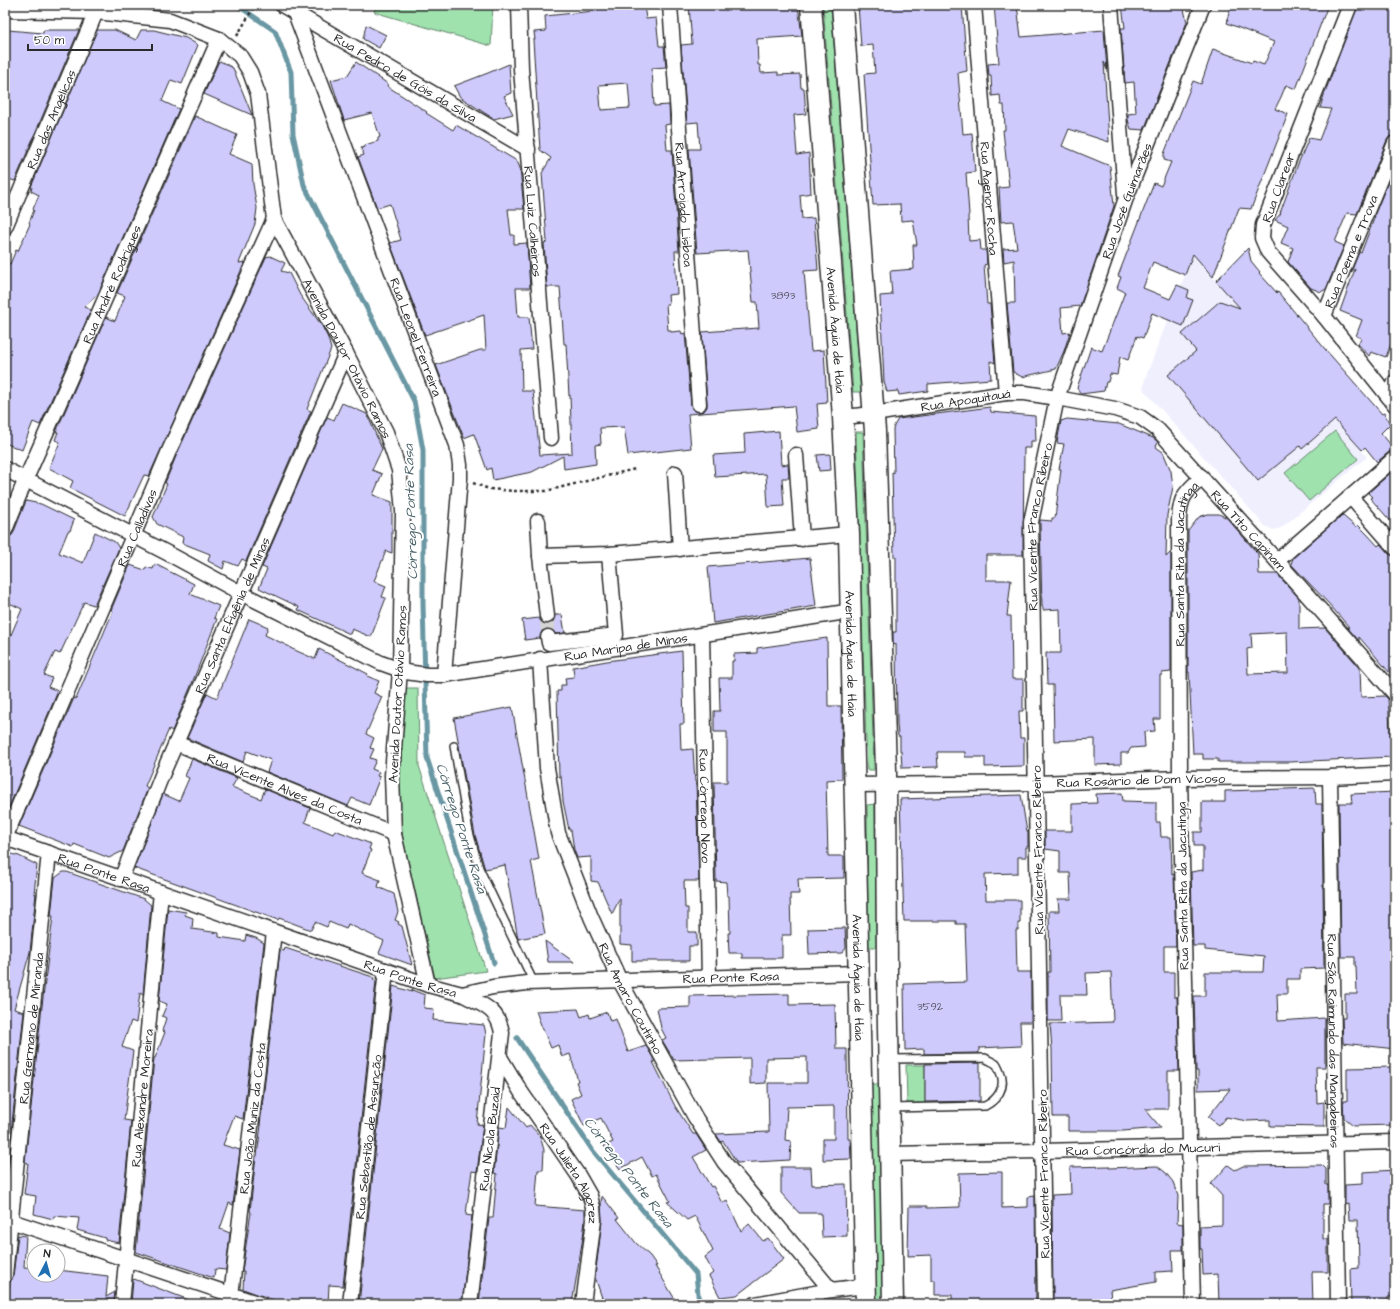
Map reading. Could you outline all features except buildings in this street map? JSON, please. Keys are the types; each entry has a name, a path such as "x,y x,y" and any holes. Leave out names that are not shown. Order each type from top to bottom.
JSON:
{"main road":[{"name":"Avenida Águia de Haia","path":"812,5 843,417 852,611 855,785 874,972 889,1059 893,1304"},
{"name":"Avenida Águia de Haia","path":"842,5 874,414 886,784 874,972 866,1295"},
{"path":"874,972 879,1071 889,1079"}],"street":[{"name":"Rua Pedro de Góis da Silva","path":"282,5 528,149"},
{"name":"Rua Luiz Calheiros","path":"520,5 522,69 551,438"},
{"name":"Rua Arrojado Lisboa","path":"670,5 698,404"},
{"name":"Rua Agenor Rocha","path":"974,5 1006,392"},
{"path":"1110,5 1126,198"},
{"name":"Rua José Guimarães","path":"1057,398 1126,198 1203,5"},
{"name":"Rua Clarear","path":"1350,5 1263,225 1262,238 1268,252 1324,316 1392,401"},
{"name":"Avenida Doutor Otávio Ramos","path":"5,10 96,12 170,20 219,39 240,56 250,72 258,94 267,175 274,219 346,353 386,432 399,470 403,511 403,671 392,775 394,834 428,985"},
{"name":"Rua das Angélicas","path":"5,227 96,12"},
{"name":"Rua Leonel Ferreira","path":"295,13 457,445 460,478 442,675"},
{"name":"Rua André Rodrigues","path":"5,530 25,481 219,39"},
{"name":"Rua Poema e Trova","path":"1324,316 1395,143"},
{"name":"Rua Calladivas","path":"5,838 169,451 274,219"},
{"name":"Rua Santa Efigênia de Minas","path":"121,879 162,775 346,353"},
{"path":"1392,401 1395,382"},
{"name":"Rua Apoquitauá","path":"843,417 874,414 1006,392 1025,393 1057,398"},
{"name":"Rua Tito Capinam","path":"1057,398 1115,409 1140,417 1158,430 1202,477 1395,694"},
{"name":"Rua Vicente Franco Ribeiro","path":"1045,1304 1031,522 1057,398"},
{"path":"796,455 802,539"},
{"path":"1277,561 1395,458"},
{"name":"Rua Maripa de Minas","path":"5,469 25,481 241,593 381,663 403,671 427,675 442,675 852,611"},
{"path":"675,473 680,549"},
{"name":"Rua Santa Rita da Jacutinga","path":"1193,1304 1180,778 1179,519 1180,506 1184,495 1202,477"},
{"path":"1350,496 1395,548"},
{"path":"538,522 540,556 547,616"},
{"path":"540,556 608,554 680,549 849,534"},
{"path":"548,637 549,643 616,635 608,554"},
{"name":"Rua Córrego Novo","path":"702,635 709,978"},
{"name":"Rua Amaro Coutinho","path":"540,660 547,768 558,833 591,916 620,981 695,1117 724,1162 824,1296"},
{"name":"Rua Vicente Alves da Costa","path":"176,743 394,834"},
{"name":"Rua Rosário de Dom Vicoso","path":"855,785 1036,783 1180,778 1330,777 1395,774"},
{"name":"Rua São Raimundo das Mangabeiras","path":"1330,777 1338,1304"},
{"name":"Rua Ponte Rasa","path":"5,838 428,985 462,994 493,987 531,983 874,972"},
{"name":"Rua Germano de Miranda","path":"5,1275 8,1220 48,853"},
{"name":"Rua Alexandre Moreira","path":"122,1304 160,892"},
{"name":"Rua João Muniz da Costa","path":"230,1299 274,932"},
{"name":"Rua Sebastião de Assunção","path":"350,1304 386,970"},
{"name":"Rua Nicola Buzaid","path":"462,994 492,1010 500,1021 502,1032 470,1304"},
{"name":"Rua Julieta Algorez","path":"500,1057 521,1092 578,1175 590,1196 594,1220 583,1304"},
{"name":"Rua Concórdia do Mucuri","path":"890,1154 1395,1142"},
{"path":"8,1220 127,1259 230,1299 260,1304"},
{"path":"755,1304 824,1296 866,1295"}],"lane":[{"path":"454,746 469,832 479,868 531,983"},
{"path":"889,1059 985,1058 997,1065 1002,1076 1002,1089 992,1102 985,1106 890,1108"}],"path":[{"path":"244,24 255,5"},
{"path":"460,478 489,489 546,491 635,469"}],"shaded area":[{"path":"1193,254 1367,457 1281,528 1273,530 1265,526 1143,389 1145,379"}],"green space":[{"path":"376,5 493,5 491,46 374,12"},
{"path":"823,5 831,5 861,392 853,392"},
{"path":"1335,431 1358,459 1309,501 1285,473"},
{"path":"856,432 863,432 874,770 867,770"},
{"path":"405,688 418,688 419,766 486,971 435,978 398,817"},
{"path":"875,804 876,947 868,947 867,805"},
{"path":"906,1065 925,1065 925,1103 907,1103"},
{"path":"869,1084 879,1084 884,1304 875,1304"}],"waterway":[{"name":"Córrego Ponte Rasa","path":"237,5 275,31 291,72 293,134 304,185 414,401 423,450 423,604 427,758 494,963"},
{"name":"Córrego Ponte Rasa","path":"517,1038 593,1151 696,1274 699,1304"}],"tunnel":[{"path":"547,616 548,637"}]}
